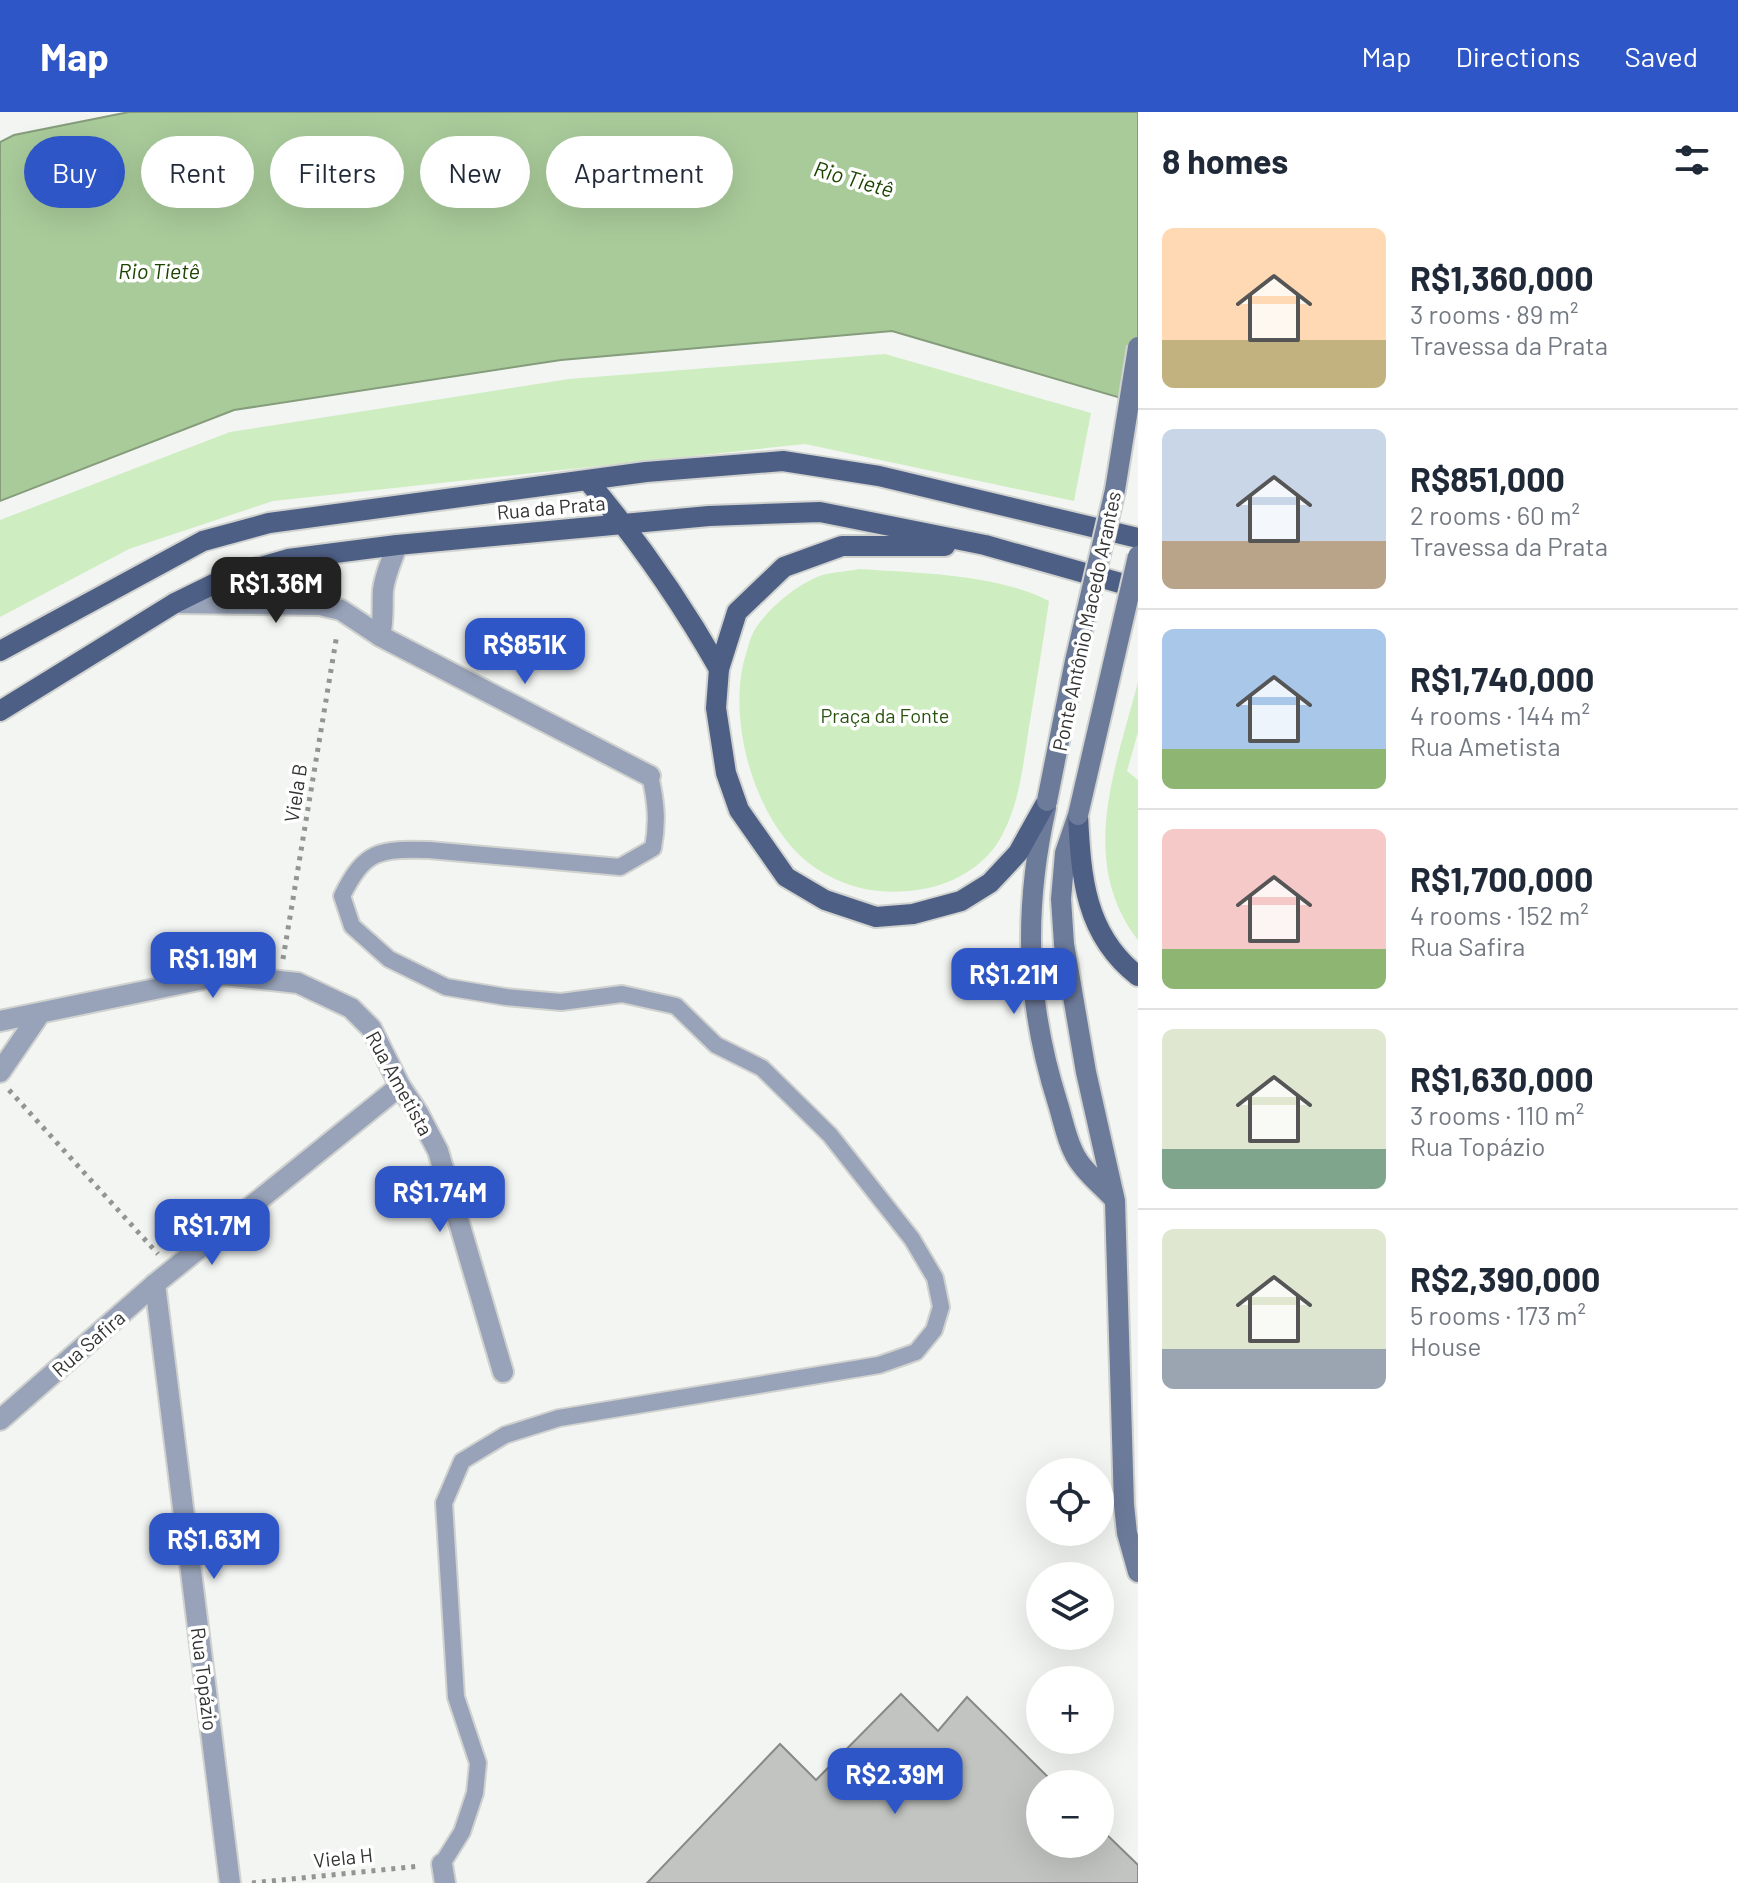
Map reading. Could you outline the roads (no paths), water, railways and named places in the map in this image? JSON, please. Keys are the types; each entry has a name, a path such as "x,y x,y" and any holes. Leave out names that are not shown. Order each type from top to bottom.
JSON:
{"main road":[{"name":"Ponte Antônio Macedo Arantes","path":"1115,1201 1074,1154 1052,1084 1034,1003 1029,953 1035,869 1047,801 1075,661 1115,490 1138,347"},
{"name":"Rua da Prata","path":"3,650 203,541 269,523 646,472 783,461 932,487 1138,538"},
{"path":"588,481 625,524 686,611 719,669"},
{"name":"Rua da Prata","path":"0,711 175,603 230,576 288,559 397,545 709,516 820,512 985,545 1138,588"},
{"path":"985,545 842,546 784,567 737,612 719,669 716,708 726,773 739,810 786,877 825,900 876,917 913,914 961,901 990,883 1018,853 1047,801"},
{"name":"Ponte Antônio Macedo Arantes","path":"1138,556 1078,815 1065,853 1061,899 1064,944 1086,1072 1115,1201 1124,1505 1127,1533 1138,1572"},
{"path":"1078,815 1085,894 1098,929 1128,968 1138,976"}],"street":[{"path":"380,636 385,613 383,591 397,545"},
{"path":"175,603 304,604 341,610 380,636 650,776"},
{"name":"Rua Ametista","path":"0,1021 223,975 298,983 351,1008 371,1028 438,1151 503,1372"},
{"path":"0,1072 39,1015"},
{"name":"Rua Safira","path":"0,1420 155,1284 400,1086"},
{"name":"Rua Topázio","path":"155,1284 230,1883"}],"lane":[{"path":"444,1873 475,1793 478,1763 456,1697 444,1503 462,1461 505,1435 559,1418 879,1365 916,1352 934,1330 941,1307 935,1278 912,1239 830,1135 762,1068 716,1045 676,1006 622,994 561,1002 446,987 389,959 352,926 342,896 353,874 371,855 399,849 429,850 620,867 653,848 657,827 650,776"}],"water":[{"name":"Rio Tietê","path":"129,112 1138,112 1138,403 892,331 561,360 234,410 0,501 0,142 14,135"}],"park label":[{"name":"Praça da Fonte","path":"885,715"}]}
